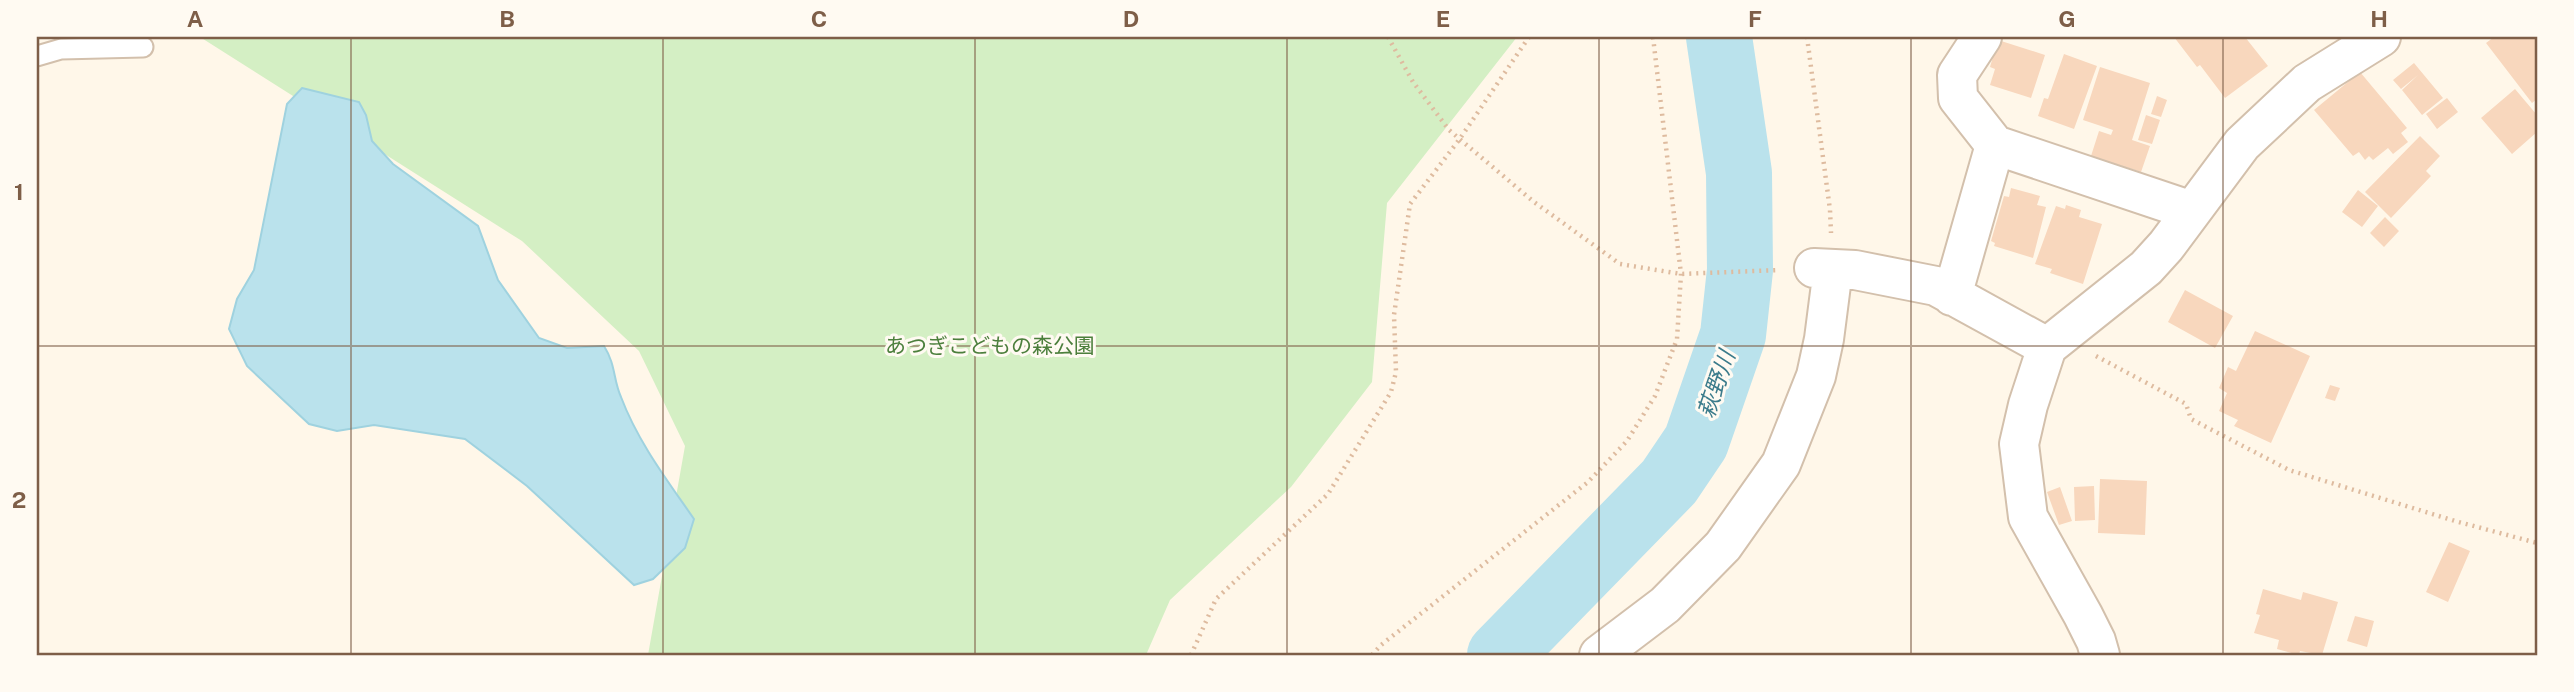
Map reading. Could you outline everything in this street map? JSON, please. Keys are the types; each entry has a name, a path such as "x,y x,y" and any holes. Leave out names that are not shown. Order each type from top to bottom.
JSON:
{"street":[{"path":"1982,37 1957,75 1958,98 1995,145 2192,211"},
{"path":"2100,655 2083,615 2028,517 2019,444 2028,405 2053,341 2077,325 2146,268 2166,246 2242,144 2307,83 2381,37"},
{"path":"1952,296 1995,145"},
{"path":"1599,655 1665,605 1723,546 1781,464 1816,376 1825,339 1823,268 1855,270 1936,286 1952,296 2053,341"}],"lane":[{"path":"37,56 61,49 143,47"}],"path":[{"path":"1191,655 1216,599 1328,494 1391,392 1396,372 1394,315 1409,204 1459,140 1529,37"},
{"path":"1372,655 1381,645 1588,482 1627,440 1655,396 1677,340 1681,274 1653,37"},
{"path":"1389,38 1413,82 1448,130 1534,202 1620,264 1681,274 1823,268 1830,210 1807,37"},
{"path":"2053,341 2186,404 2191,419 2289,470 2537,543"}],"green space":[{"name":"あつぎこどもの森公園","path":"200,37 1517,37 1387,203 1372,382 1291,487 1170,600 1146,655 648,655 685,446 639,351 522,241"}],"water":[{"path":"302,88 359,102 366,115 372,141 393,164 478,226 498,280 539,338 567,348 604,346 611,359 618,390 636,430 694,519 685,548 653,579 634,585 527,486 465,439 374,425 337,431 309,424 247,366 229,329 237,299 254,270 287,104"}],"building":[{"path":"2174,37 2245,37 2268,66 2225,98"},
{"path":"2494,37 2537,37 2537,99 2532,103 2486,43"},
{"path":"1998,40 2045,55 2031,98 1990,85 1995,69 1990,67"},
{"path":"2064,54 2097,66 2074,129 2038,116 2044,98 2048,99"},
{"path":"2414,63 2443,98 2422,115 2402,90 2418,75 2401,89 2393,80"},
{"path":"2100,67 2150,83 2132,140 2150,146 2141,172 2091,156 2099,131 2111,135 2113,130 2083,120"},
{"path":"2360,72 2407,128 2401,133 2408,142 2393,154 2388,148 2373,160 2369,156 2365,160 2359,152 2353,156 2314,110"},
{"path":"2515,89 2537,115 2537,132 2512,154 2481,118"},
{"path":"2157,96 2167,100 2161,117 2151,114"},
{"path":"2447,98 2458,112 2437,129 2426,114"},
{"path":"2146,115 2160,120 2152,144 2138,140"},
{"path":"2420,136 2440,156 2426,171 2431,176 2391,218 2365,192"},
{"path":"2011,188 2040,196 2037,205 2046,207 2033,258 1994,246 1995,243 1991,241 2004,196 2009,197"},
{"path":"2358,190 2378,206 2362,227 2342,212"},
{"path":"2066,205 2081,210 2079,217 2102,224 2083,284 2050,273 2052,269 2035,264 2056,206 2065,209"},
{"path":"2385,217 2399,231 2384,247 2370,233"},
{"path":"2185,290 2233,316 2215,348 2168,322"},
{"path":"2255,331 2310,356 2271,443 2234,426 2238,420 2219,411 2227,393 2219,388 2228,367 2236,371"},
{"path":"2330,385 2340,388 2335,401 2325,398"},
{"path":"2100,479 2147,481 2145,535 2098,533"},
{"path":"2094,486 2095,520 2075,521 2074,487"},
{"path":"2060,487 2072,521 2059,525 2047,492"},
{"path":"2449,542 2470,551 2448,602 2426,592"},
{"path":"2263,589 2301,600 2303,592 2338,602 2322,655 2300,651 2299,655 2277,649 2279,640 2254,633 2260,615 2256,614"},
{"path":"2355,616 2374,621 2367,647 2347,641"}],"waterway":[{"name":"萩野川","path":"1500,655 1669,482 1696,442 1733,335 1740,270 1739,173 1719,37"}]}
